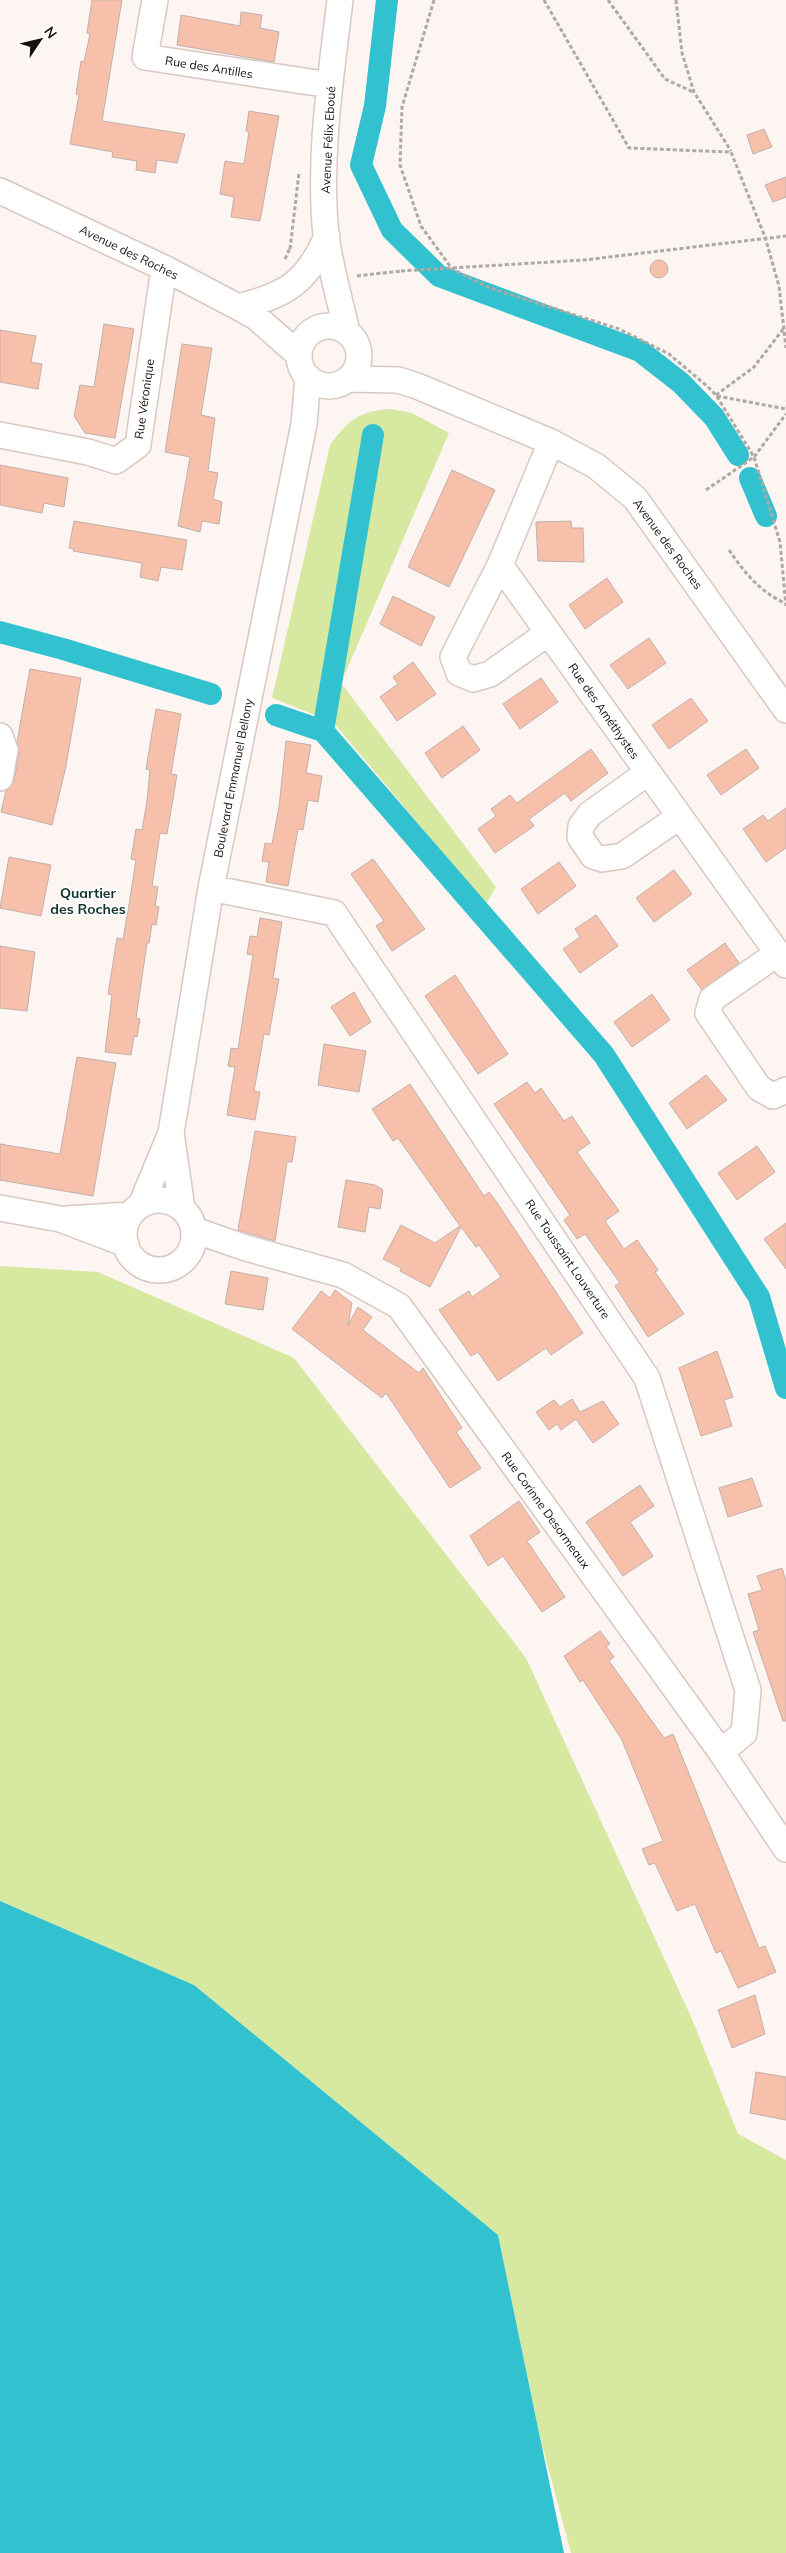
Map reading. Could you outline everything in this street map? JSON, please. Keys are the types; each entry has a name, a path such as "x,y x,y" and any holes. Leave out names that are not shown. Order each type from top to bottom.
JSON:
{"street":[{"name":"Rue des Antilles","path":"155,0 145,57 330,85"},
{"name":"Avenue Félix Eboué","path":"340,0 330,85 324,190 326,236 339,278 352,339"},
{"name":"Avenue des Roches","path":"0,191 164,268 247,312 315,329"},
{"path":"247,312 293,285 311,267 326,236"},
{"name":"Rue Véronique","path":"0,435 88,452 116,461 138,445 164,268"},
{"name":"Avenue Félix Eboué","path":"315,329 339,278"},
{"name":"Avenue des Roches","path":"247,312 303,366"},
{"path":"339,327 352,339 358,364 342,382 320,384 303,366 302,342 315,329 339,327"},
{"name":"Avenue des Roches","path":"352,339 398,380"},
{"name":"Boulevard Emmanuel Bellony","path":"135,1210 171,1133 211,888 304,424 303,366"},
{"name":"Avenue des Roches","path":"342,382 398,380 551,442 596,466 635,498 786,710"},
{"name":"Boulevard Emmanuel Bellony","path":"304,424 342,382"},
{"path":"548,633 490,674 473,679 459,673 453,657 500,564 551,442"},
{"name":"Rue des Améthystes","path":"500,564 647,773 782,959"},
{"path":"0,736 5,750 0,778"},
{"path":"647,773 590,814 581,826 580,837 593,856 602,859 622,856 680,817"},
{"name":"Rue Toussaint Louverture","path":"211,888 334,914 647,1378 748,1690 744,1733 721,1752"},
{"path":"782,959 712,999 708,1013 759,1088 773,1096 786,1090"},
{"name":"Boulevard Emmanuel Bellony","path":"171,1133 182,1208"},
{"path":"60,1219 135,1210 155,1200 170,1201 182,1208 190,1218 191,1242 171,1268 160,1270 145,1267 133,1258 126,1244 124,1229 135,1210"},
{"path":"0,1208 60,1219 126,1244"},
{"name":"Rue Corinne Desormeaux","path":"191,1242 246,1248 343,1275 399,1306 721,1752 786,1849"}],"path":[{"path":"434,0 402,107 400,165 422,226 452,269 490,288 619,329 669,354 716,395 754,457 780,542 785,604 770,597 758,586 743,570 730,550"},
{"path":"544,0 629,148 731,152"},
{"path":"608,0 665,79 694,92"},
{"path":"676,0 682,53 694,92 731,152 765,237 779,286 786,348"},
{"path":"339,278 435,268 452,269 584,260 786,236"},
{"path":"284,261 290,248"},
{"path":"339,278 401,271"},
{"path":"716,395 754,367 785,327"},
{"path":"716,395 786,409"},
{"path":"706,490 754,457 786,414"}],"green space":[{"path":"391,409 412,413 449,433 341,683 496,887 486,904 333,722 272,698 330,445 355,418 370,412"},
{"path":"0,1266 98,1272 294,1358 526,1658 692,2019 738,2134 786,2160 786,2553 571,2553 541,2441 498,2235 194,1985 0,1901"}],"water":[{"path":"0,1901 194,1985 498,2235 564,2553 0,2553"}],"building":[{"path":"92,0 122,0 102,121 185,134 177,163 157,160 155,173 136,170 137,161 112,157 113,152 70,144 79,95 76,94 81,61 84,62 90,34 87,33"},
{"path":"241,12 262,15 260,28 279,32 274,62 177,45 181,15 240,26"},
{"path":"249,111 279,116 260,221 231,217 234,197 220,194 225,161 244,164 249,132 246,131"},
{"path":"764,129 772,147 753,154 747,135"},
{"path":"786,177 786,197 773,202 765,185"},
{"path":"659,260 665,263 668,269 665,275 659,278 653,275 650,269 653,263"},
{"path":"104,324 134,329 115,438 85,433 74,416 80,385 94,387"},
{"path":"0,330 36,336 31,362 42,364 38,389 0,382"},
{"path":"182,344 212,348 201,415 215,418 208,471 218,473 213,499 222,502 219,524 202,521 200,532 178,526 190,457 165,452"},
{"path":"0,465 68,478 64,507 44,503 42,513 0,505"},
{"path":"452,470 495,490 449,587 408,567"},
{"path":"74,521 187,540 182,570 161,567 158,581 140,577 142,563 73,551 74,549 69,548"},
{"path":"571,521 572,528 583,528 584,562 538,561 536,522"},
{"path":"607,578 623,602 585,629 569,605"},
{"path":"393,596 435,617 421,646 380,624"},
{"path":"649,638 666,663 628,689 610,665"},
{"path":"413,662 436,694 397,721 380,697 398,684 393,677"},
{"path":"30,669 81,678 66,766 52,825 1,812 6,791 14,781 19,753 17,742"},
{"path":"541,678 558,702 520,729 503,704"},
{"path":"691,698 708,721 669,749 652,725"},
{"path":"156,709 181,714 171,774 177,775 167,834 160,833 152,886 158,887 155,906 159,907 156,925 152,924 149,943 147,943 136,1018 140,1019 137,1037 134,1036 131,1055 105,1052 112,995 108,994 117,938 123,939 128,911 136,860 131,859 136,829 142,830 147,801 150,770 146,769"},
{"path":"463,726 480,750 442,778 425,753"},
{"path":"286,741 311,745 306,773 322,776 318,802 308,800 303,830 298,829 288,886 266,882 269,862 262,861 265,843 272,844 279,807"},
{"path":"591,749 608,773 571,801 565,793 529,819 534,826 495,853 478,829 496,816 491,809 510,795 517,803"},
{"path":"746,749 759,768 721,795 707,775"},
{"path":"786,808 786,848 766,862 743,829 763,815 768,821"},
{"path":"9,857 51,865 41,916 0,908"},
{"path":"373,859 425,929 392,951 376,926 384,921 351,874"},
{"path":"559,862 576,886 538,914 521,889"},
{"path":"674,870 692,894 654,922 636,898"},
{"path":"596,915 618,946 580,973 563,949 580,937 575,929"},
{"path":"260,918 282,922 273,978 279,979 269,1035 264,1034 254,1091 260,1092 255,1120 227,1115 235,1067 228,1066 231,1048 238,1049 253,955 247,954 250,936 257,937"},
{"path":"725,943 739,963 702,990 687,970"},
{"path":"0,946 35,952 27,1011 0,1008"},
{"path":"455,975 508,1054 478,1074 425,996"},
{"path":"354,992 371,1022 350,1036 331,1007"},
{"path":"652,994 670,1020 632,1047 614,1022"},
{"path":"324,1044 366,1051 359,1092 318,1085"},
{"path":"77,1057 116,1063 93,1196 0,1180 0,1144 60,1154"},
{"path":"706,1075 727,1100 687,1129 669,1103"},
{"path":"527,1082 535,1093 541,1088 564,1121 572,1116 590,1143 577,1152 619,1211 605,1221 624,1249 637,1240 658,1270 655,1272 684,1314 648,1337 615,1286 620,1283 585,1234 577,1239 564,1220 570,1215 494,1104"},
{"path":"410,1084 484,1196 489,1192 496,1201 583,1333 551,1355 546,1348 498,1381 478,1352 471,1356 439,1310 469,1291 472,1297 501,1277 479,1245 476,1247 461,1227 430,1287 400,1271 401,1268 383,1259 401,1225 435,1243 460,1226 398,1138 393,1141 372,1109"},
{"path":"255,1131 296,1137 292,1162 287,1162 275,1241 238,1230"},
{"path":"757,1146 775,1172 737,1200 718,1173"},
{"path":"346,1180 375,1185 383,1190 380,1209 369,1207 365,1232 338,1227"},
{"path":"786,1223 786,1269 764,1239"},
{"path":"231,1271 268,1278 263,1310 225,1304"},
{"path":"335,1290 352,1303 348,1325 358,1307 372,1317 363,1330 419,1373 423,1368 462,1428 456,1432 481,1468 450,1488 386,1393 382,1398 292,1329 321,1291 330,1298"},
{"path":"717,1351 733,1397 724,1400 732,1426 701,1436 679,1368"},
{"path":"572,1399 580,1412 603,1401 619,1424 593,1443 576,1419 561,1430 557,1424 549,1430 536,1412 554,1400 560,1407"},
{"path":"752,1478 762,1506 728,1517 719,1488"},
{"path":"640,1485 654,1506 630,1522 653,1556 623,1576 586,1522"},
{"path":"519,1501 540,1532 527,1541 565,1597 542,1612 503,1556 488,1566 470,1536"},
{"path":"782,1568 786,1581 786,1721 783,1721 753,1632 759,1630 748,1594 762,1590 757,1576"},
{"path":"600,1631 610,1644 606,1646 614,1657 609,1661 664,1738 673,1734 759,1948 765,1946 776,1972 738,1988 721,1951 716,1953 695,1904 677,1911 655,1863 649,1865 642,1849 663,1841 622,1740 583,1680 580,1682 564,1656"},
{"path":"755,1995 765,2034 732,2048 718,2010"},
{"path":"756,2072 786,2077 786,2120 750,2113"}],"waterway":[{"path":"387,0 375,106 361,165 392,230 439,276 640,351 681,383 714,417 738,455"},
{"path":"323,731 373,435"},
{"path":"750,478 766,516"},
{"path":"0,632 211,694"},
{"path":"276,715 323,731 604,1055 759,1297 786,1388"}],"district":[{"name":"Quartier des Roches","path":"88,902"}]}
